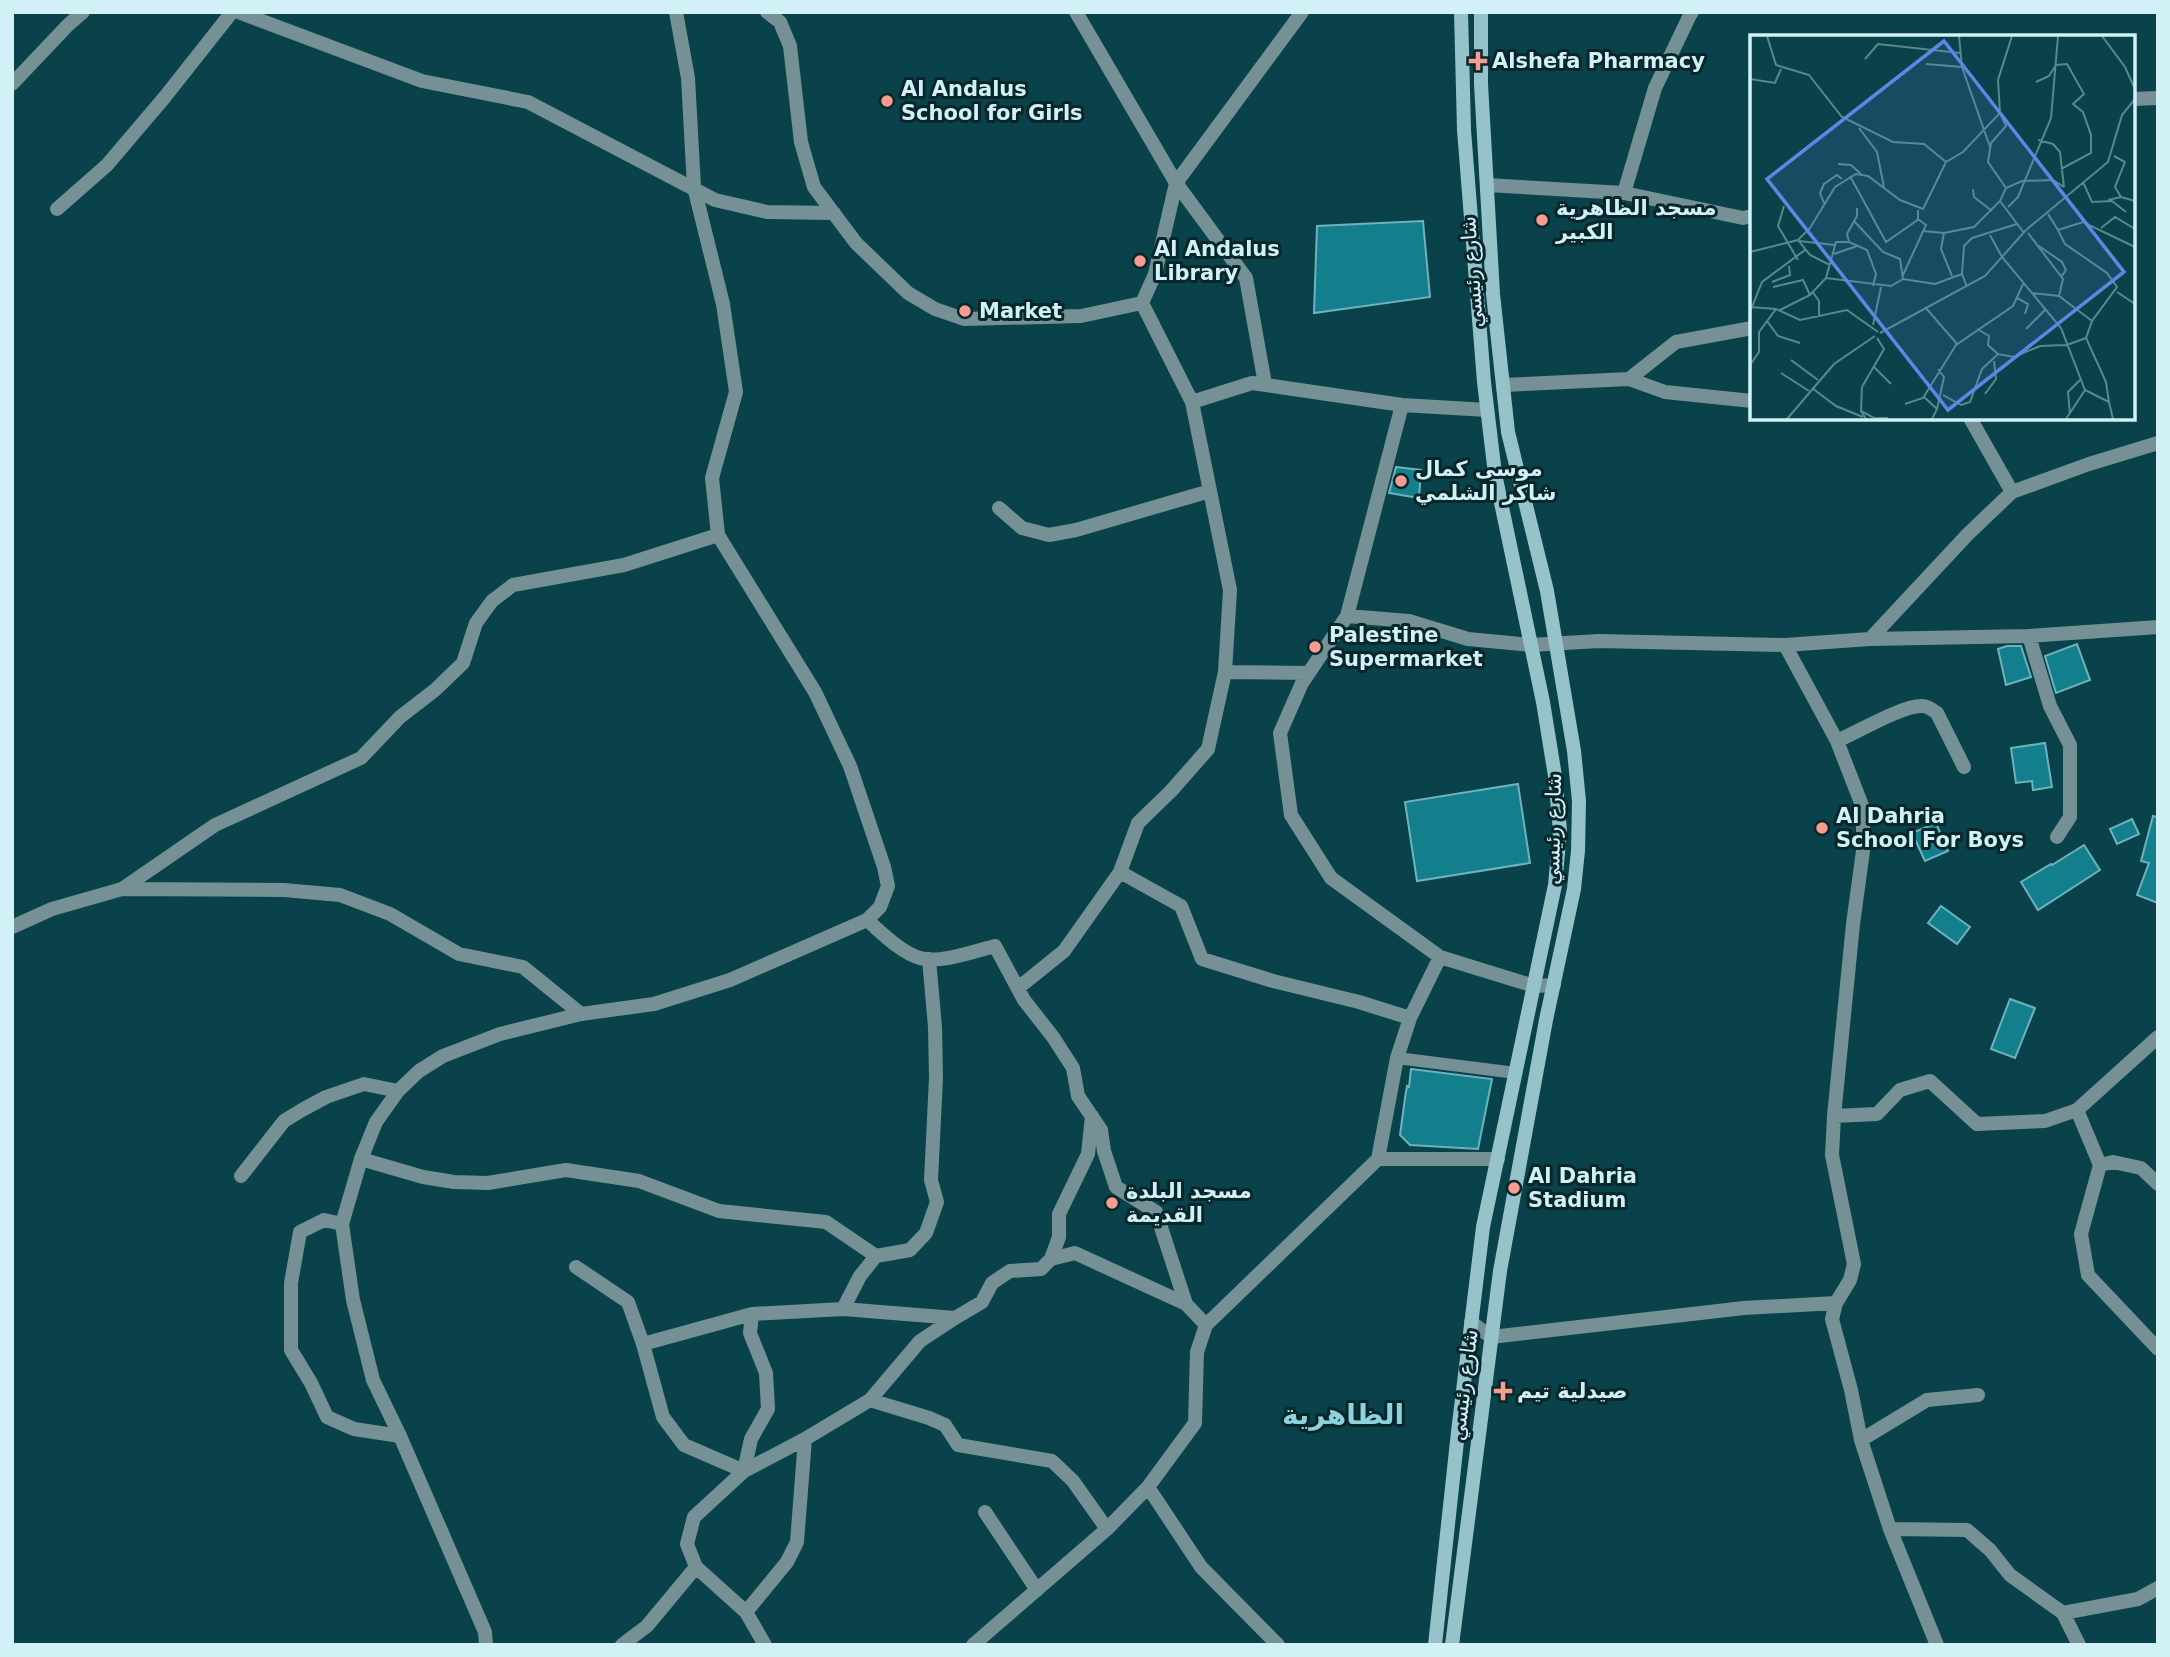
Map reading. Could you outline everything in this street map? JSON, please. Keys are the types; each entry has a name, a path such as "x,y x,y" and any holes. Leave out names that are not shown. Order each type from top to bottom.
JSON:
{"main road":[{"name":"شارع رئيسي","path":"1435,1645 1483,1227 1555,885 1560,831 1555,776 1543,702 1495,474 1487,410 1464,130 1461,12"},
{"name":"شارع رئيسي","path":"1452,1645 1500,1271 1574,889 1579,801 1574,751 1547,591 1508,432 1493,293 1481,12"}],"street":[{"path":"12,83 83,12"},
{"path":"57,209 107,164 164,98 232,12"},
{"path":"238,12 422,81 528,102 715,200 767,212 834,213"},
{"path":"486,1645 485,1632 373,1380 353,1300 342,1224 361,1160 376,1122 398,1091 419,1071 443,1056 500,1034 581,1014 654,1004 730,980 867,920 880,907 888,886 850,766 815,692 718,535 712,478 736,392 723,304 694,187 688,78 676,12"},
{"path":"767,12 780,22 790,46 801,142 814,187 856,243 908,293 935,309 964,318 1081,316 1142,303"},
{"path":"1076,12 1176,183 1246,278 1265,384"},
{"path":"1142,303 1155,274 1176,183 1302,12"},
{"path":"1624,192 1655,88 1692,12"},
{"path":"2135,99 2158,98"},
{"path":"1487,185 1624,192 1742,218 1750,216"},
{"path":"1018,988 1064,951 1120,872 1138,823 1171,791 1208,748 1224,672 1230,590 1192,402 1142,303"},
{"path":"1629,379 1676,342 1750,328"},
{"path":"1503,384 1629,379 1665,392 1750,401"},
{"path":"1192,402 1252,383 1402,405 1487,410"},
{"path":"1402,405 1347,615 1302,683 1280,733 1291,815 1331,878 1440,957 1534,986 1554,985"},
{"path":"1971,420 2012,492"},
{"path":"1870,639 1967,535 2012,492 2158,443"},
{"path":"999,508 1022,528 1049,535 1076,530 1210,491"},
{"path":"122,889 215,825 361,758 400,717 435,690 463,663 476,623 492,601 513,585 624,565 718,535"},
{"path":"1347,615 1409,621 1468,639 1531,645 1599,641 1785,645 1870,639 2029,636 2158,626"},
{"path":"2029,636 2050,706 2070,745 2070,817 2057,837"},
{"path":"1785,645 1837,741 1863,808 1863,851 1853,924 1832,1155 1854,1264 1850,1280 1836,1303 1832,1319 1861,1440 1890,1530 1937,1645"},
{"path":"1224,672 1308,673"},
{"path":"1837,741 1903,710 1921,706 1937,713 1964,767"},
{"path":"1120,872 1181,906 1202,959 1410,1018"},
{"path":"12,927 52,909 122,889 284,890 340,895 390,914 459,954 523,967 581,1014"},
{"path":"867,920 893,943 920,959 950,958 995,946 1018,988 1073,1068 1078,1096 1101,1130 1104,1151 1116,1187 1156,1212 1186,1304"},
{"path":"973,1645 1107,1529 1148,1487 1195,1423 1197,1352 1206,1325 1378,1159 1397,1058 1410,1018 1440,957"},
{"path":"843,1309 860,1276 877,1256 910,1250 926,1233 937,1202 931,1180 936,1053 929,959"},
{"path":"1834,1116 1877,1114 1900,1090 1930,1081 1978,1124 2045,1121 2077,1110 2158,1037"},
{"path":"241,1176 284,1121 326,1097 364,1084 398,1091"},
{"path":"2077,1110 2100,1165 2081,1234 2088,1275 2158,1349"},
{"path":"765,1645 746,1612 696,1567 687,1544 694,1517 744,1471 870,1400 920,1341 982,1302 992,1283 1010,1271 1041,1269 1051,1259 1059,1237 1059,1214 1088,1154 1091,1116"},
{"path":"1378,1159 1498,1159"},
{"path":"361,1160 423,1177 454,1182 488,1183 566,1170 639,1181 719,1211 825,1222 877,1256"},
{"path":"2100,1165 2113,1162 2141,1168 2158,1184"},
{"path":"342,1224 324,1220 300,1232 291,1283 290,1350 311,1383 327,1417 354,1429 400,1436"},
{"path":"1051,1259 1075,1253 1186,1304 1206,1325"},
{"path":"576,1268 628,1302 663,1417 684,1445 744,1471"},
{"path":"1471,1322 1491,1337 1744,1308 1836,1303"},
{"path":"643,1345 752,1314 843,1309 955,1318"},
{"path":"744,1471 751,1439 768,1409 766,1373 750,1334 752,1314"},
{"path":"1861,1440 1927,1400 1978,1395"},
{"path":"870,1400 945,1425 958,1445 1052,1461 1073,1481 1107,1529"},
{"path":"746,1612 787,1562 797,1542 805,1439"},
{"path":"1148,1487 1201,1567 1278,1645"},
{"path":"985,1512 1037,1590"},
{"path":"1890,1530 1968,1530 1990,1550 2010,1576 2063,1613 2079,1645"},
{"path":"622,1645 647,1626 696,1567"},
{"path":"2063,1613 2138,1600 2158,1588"}],"lane":[{"path":"1397,1058 1516,1073"}],"building":[{"path":"1423,221 1430,297 1314,313 1317,226"},
{"name":"موسى كمال شاكر الشلمي","path":"1396,467 1421,470 1419,498 1389,493"},
{"path":"2077,644 2090,680 2056,693 2045,656"},
{"path":"2021,646 2031,677 2006,685 1998,649"},
{"path":"2045,743 2052,787 2033,790 2032,781 2016,783 2011,748"},
{"path":"1518,784 1530,863 1417,881 1405,802"},
{"path":"2153,816 2158,817 2158,903 2137,895 2149,863 2141,861"},
{"path":"2132,819 2139,834 2117,844 2110,829"},
{"path":"1936,823 1948,851 1925,861 1912,833"},
{"path":"2084,845 2100,870 2038,910 2021,882"},
{"path":"1941,906 1970,927 1957,944 1928,923"},
{"path":"2010,999 2035,1008 2015,1058 1991,1049"},
{"path":"1411,1069 1492,1079 1478,1149 1410,1145 1400,1135"}],"place":[{"name":"Alshefa Pharmacy","path":"1478,61"},
{"name":"Al Andalus School for Girls","path":"887,101"},
{"name":"مسجد الظاهرية الكبير","path":"1542,220"},
{"name":"Al Andalus Library","path":"1140,261"},
{"name":"Market","path":"965,311"},
{"name":"موسى كمال شاكر الشلمي","path":"1401,481"},
{"name":"Palestine Supermarket","path":"1315,647"},
{"name":"Al Dahria School For Boys","path":"1822,828"},
{"name":"Al Dahria Stadium","path":"1514,1188"},
{"name":"مسجد البلدة القديمة","path":"1112,1203"},
{"name":"صيدلية تيم","path":"1503,1391"}],"district":[{"name":"الظاهرية","path":"1343,1414"}]}
